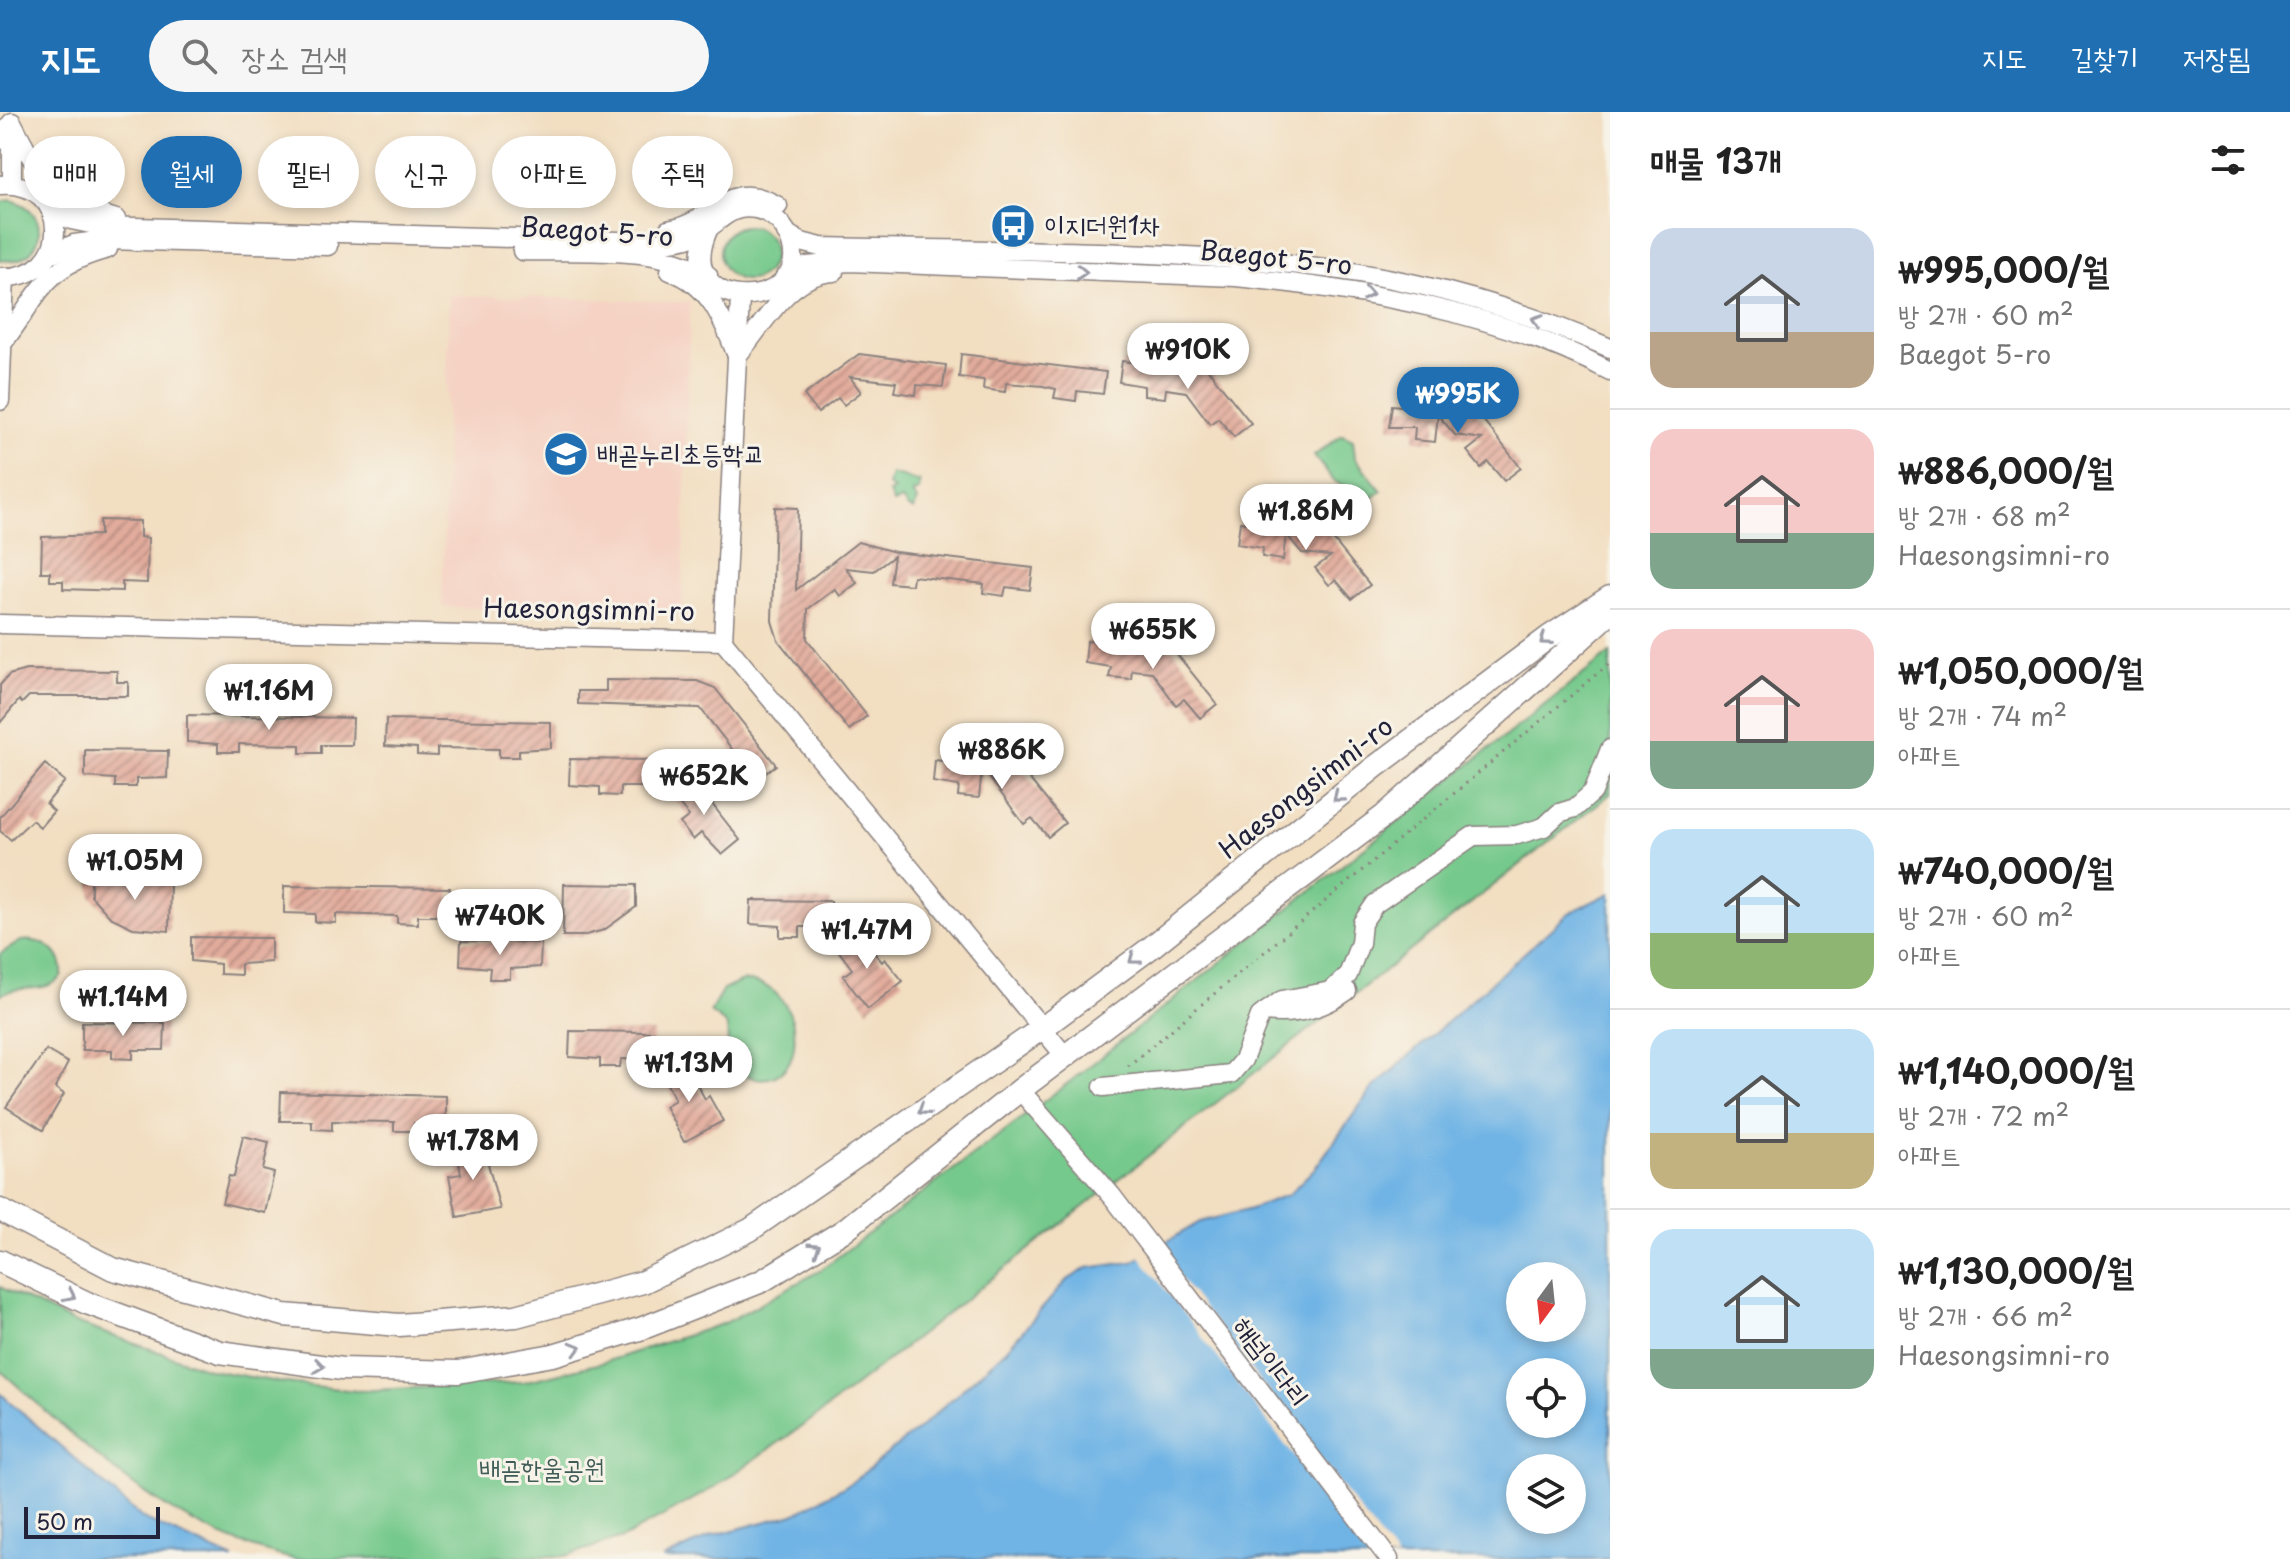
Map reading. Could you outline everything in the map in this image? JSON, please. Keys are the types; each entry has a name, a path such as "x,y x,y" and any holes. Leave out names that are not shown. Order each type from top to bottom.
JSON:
{"main road":[{"name":"Haesongsimni-ro","path":"0,1210 113,1269 284,1315 399,1325 516,1316 643,1282 750,1230 1041,1029 1149,949 1375,767 1549,637 1610,597"},
{"path":"0,1261 87,1303 220,1352 342,1369 458,1372 553,1355 643,1328 762,1281 843,1231 1020,1090 1384,816 1610,613"}],"street":[{"path":"0,140 12,117"},
{"path":"12,117 35,167 61,196 142,234"},
{"name":"Baegot 5-ro","path":"12,117 6,184 39,195 50,209 85,224 142,234 602,247 673,242 709,228 731,211 745,208 772,216 786,233 801,242 821,247 1040,251"},
{"name":"Baegot 5-ro","path":"602,247 676,229 699,219 721,202 744,195 777,205 801,231 822,238 1318,267 1452,293 1522,314 1610,348"},
{"path":"50,209 56,234 50,254"},
{"name":"Baegot 5-ro","path":"709,228 701,255 708,275 725,293 740,298 770,291 784,278 807,266 849,262 1236,277 1343,289 1494,324 1563,346 1610,371"},
{"path":"784,278 792,253 786,233"},
{"path":"1,341 31,307 39,288 65,265 142,234"},
{"name":"Baegot 5-ro","path":"0,401 2,277 30,273 50,254 83,242 142,234"},
{"path":"602,247 693,282 714,304 737,356"},
{"name":"Baegot 5-ro","path":"602,247 674,262 708,275"},
{"path":"737,356 790,291 829,272 1039,270"},
{"path":"723,641 740,298"},
{"name":"Haesongsimni-ro","path":"0,624 723,641 1065,1056"},
{"path":"1103,1087 1231,1074 1243,1060 1260,1016 1265,1012 1298,1013 1326,1006 1349,989 1357,971 1362,923 1375,904 1473,836 1517,835 1544,827 1559,813 1575,808 1593,792 1610,749"},
{"name":"해넘이다리","path":"1020,1090 1112,1196 1389,1559"}],"path":[{"path":"1127,1067 1610,663"}],"shaded area":[{"name":"배곧누리초등학교","path":"449,295 690,302 682,613 442,607"}],"green space":[{"path":"11,200 24,206 34,215 39,226 38,237 26,256 0,260 0,202"},
{"path":"747,226 766,234 774,253 766,272 747,280 728,272 720,253 728,234"},
{"path":"1342,435 1353,440 1355,458 1382,491 1362,506 1350,502 1344,487 1333,480 1314,456"},
{"path":"891,474 920,482 919,491 912,493 917,500 914,510 902,500 893,503 889,493 894,490 888,485"},
{"name":"배곧한울공원","path":"1610,653 1610,794 818,1415 715,1487 625,1537 565,1556 295,1559 250,1547 208,1530 135,1486 67,1431 0,1370 0,1287 73,1322 211,1370 357,1391 523,1382 601,1363 725,1323 819,1271 1072,1080"},
{"path":"21,941 37,942 50,948 60,960 62,976 48,986 0,995 0,954"},
{"path":"742,981 764,985 779,997 790,1014 794,1033 793,1051 786,1067 773,1077 755,1078 738,1069 729,1056 726,1024 710,1012 723,990"}],"water":[{"path":"1610,893 1610,1559 663,1559 711,1536 794,1514 851,1483 922,1426 1007,1349 1066,1281 1087,1268 1132,1262 1200,1222 1251,1209 1289,1194 1315,1168 1372,1089 1569,913"},
{"path":"0,1393 143,1519 234,1559 0,1559"}],"pier":[{"path":"1154,1244 1397,1559 1373,1559 1138,1254"}],"building":[{"path":"859,354 946,365 943,387 917,385 916,395 894,392 896,382 850,377 861,392 844,405 838,398 818,413 804,395"},
{"path":"961,354 1106,372 1103,394 1077,391 1076,401 1054,398 1056,389 1043,386 1006,383 1005,392 983,389 984,380 959,377"},
{"path":"1122,361 1190,369 1206,367 1251,423 1234,437 1218,418 1210,424 1186,392 1166,389 1165,398 1144,396 1144,386 1119,382"},
{"path":"1392,405 1460,413 1476,411 1521,468 1504,481 1488,462 1481,468 1467,451 1482,439 1455,435 1438,415 1435,442 1414,440 1415,427 1389,427"},
{"path":"775,507 798,508 796,590 858,542 895,552 1033,568 1030,590 1006,587 1004,596 983,593 984,584 913,576 912,585 890,583 894,556 874,571 846,568 857,583 840,596 835,589 808,609 807,639 867,716 849,730 778,640 772,621"},
{"path":"100,520 140,521 140,537 148,538 147,583 122,582 122,591 63,589 63,581 50,581 50,572 41,572 42,537 100,535"},
{"path":"1240,522 1308,531 1324,528 1370,585 1352,599 1336,580 1329,585 1315,568 1331,556 1302,553 1286,534 1283,560 1262,557 1263,548 1237,544"},
{"path":"1087,641 1156,650 1172,648 1217,704 1200,718 1184,699 1176,705 1152,672 1132,670 1131,679 1109,677 1111,667 1085,663"},
{"path":"26,670 117,671 117,682 128,682 128,696 29,696 22,703 19,700 0,723 0,685 9,675"},
{"path":"606,680 697,681 715,688 776,765 756,780 700,708 578,704 578,691 606,691"},
{"path":"187,715 353,718 352,745 321,745 321,753 300,753 300,745 239,744 239,752 218,752 218,744 187,742"},
{"path":"386,719 551,722 551,748 519,750 519,757 499,757 499,749 437,748 437,756 417,755 417,748 385,746"},
{"path":"85,750 168,751 167,778 136,779 136,787 115,787 115,779 85,777"},
{"path":"570,759 653,760 652,787 620,787 620,796 600,795 600,787 569,785"},
{"path":"935,760 1004,769 1020,767 1065,823 1048,837 1032,818 1024,824 982,768 979,798 958,796 959,786 933,782"},
{"path":"45,764 65,781 46,804 54,811 40,827 32,820 11,840 0,831 0,817"},
{"path":"691,777 740,840 722,855 701,833 693,840 680,823 689,816 670,794"},
{"path":"91,878 170,881 169,931 133,928 110,917 91,896"},
{"path":"564,884 636,885 636,907 604,930 582,936 563,936"},
{"path":"284,886 450,888 449,916 418,916 418,924 397,923 397,916 336,914 336,923 315,922 315,914 284,913"},
{"path":"751,900 831,901 831,927 800,927 800,937 780,937 780,926 750,924"},
{"path":"855,930 903,981 868,1009 843,976 852,969 835,946"},
{"path":"191,937 271,938 271,962 241,964 241,975 220,974 220,964 191,961"},
{"path":"461,941 541,943 540,967 510,969 510,979 489,979 490,968 460,965"},
{"path":"82,1022 165,1023 164,1050 133,1050 133,1059 112,1058 112,1050 82,1050"},
{"path":"570,1031 653,1032 652,1060 621,1059 620,1067 600,1067 600,1059 569,1057"},
{"path":"46,1050 68,1063 55,1088 64,1094 43,1130 6,1107"},
{"path":"685,1062 705,1099 709,1096 723,1121 684,1142 665,1106 675,1100 662,1074"},
{"path":"281,1092 446,1096 446,1124 414,1123 414,1131 394,1131 394,1122 332,1121 332,1130 312,1129 312,1121 280,1121"},
{"path":"243,1136 269,1142 263,1170 274,1173 265,1213 222,1203 229,1176 234,1177"},
{"path":"482,1141 500,1209 457,1217 449,1176 461,1174 456,1146"}],"place":[{"name":"이지더원1차","path":"1013,226"},
{"name":"배곧누리초등학교","path":"566,454"}]}
